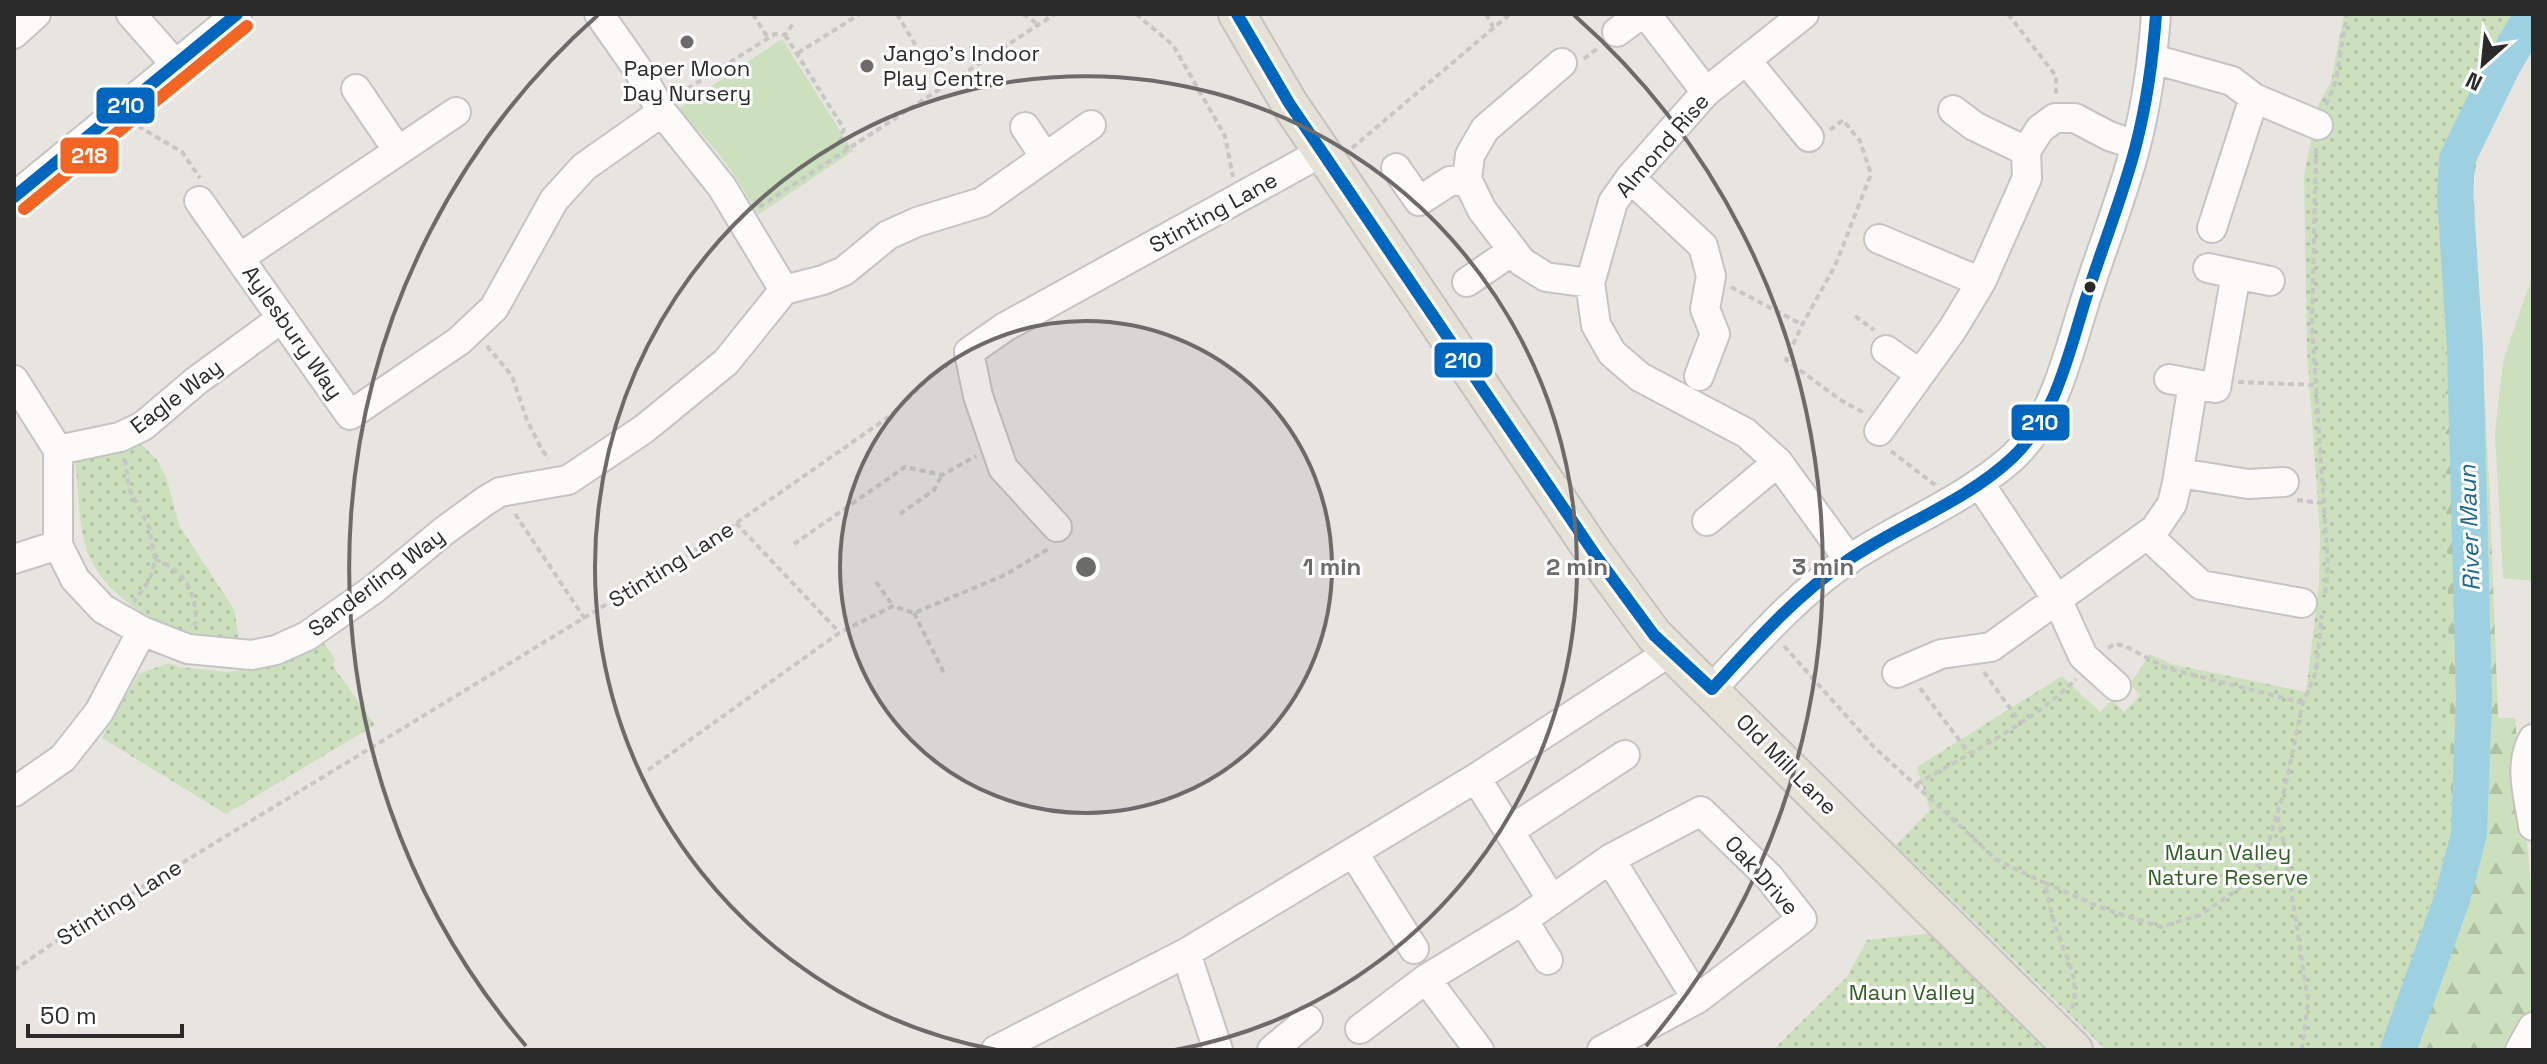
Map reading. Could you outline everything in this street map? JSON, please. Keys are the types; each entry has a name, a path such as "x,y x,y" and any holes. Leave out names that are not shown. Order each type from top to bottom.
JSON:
{"main road":[{"name":"Old Mill Lane","path":"1237,14 1289,103 1596,556 1654,635 1712,689 2063,1046"}],"street":[{"path":"14,34 36,14"},
{"path":"131,14 176,65"},
{"path":"14,197 237,14"},
{"path":"599,14 632,60 662,112 722,187 784,290 844,271 888,235 917,222 982,202 1091,125"},
{"path":"1617,32 1644,14 1706,92"},
{"name":"Almond Rise","path":"1804,14 1771,24 1746,60 1706,92 1630,178 1613,202 1590,283 1596,325 1612,353 1640,377 1746,433 1778,462 1849,560"},
{"path":"1712,689 1769,629 1821,581 1849,560 1956,501 1980,484 2015,455 2045,413 2136,145 2153,59 2156,14"},
{"path":"2153,59 2232,81 2254,98 2318,125"},
{"path":"1746,60 1805,132"},
{"path":"1562,63 1485,129 1470,155 1467,179 1482,210 1522,262 1546,277 1590,283"},
{"path":"356,89 398,151"},
{"path":"2212,228 2254,98"},
{"path":"1953,110 1974,126 2026,151"},
{"path":"241,257 456,112"},
{"name":"Aylesbury Way","path":"199,201 350,415 459,341 494,308 554,200 584,167 662,112"},
{"path":"1875,433 1964,313 1981,282 2027,178 2026,151 2040,129 2055,118 2075,118 2109,136 2136,145"},
{"path":"1025,127 1045,157"},
{"name":"Stinting Lane","path":"969,352 1005,327 1237,199 1327,158"},
{"path":"1396,168 1419,201 1450,181 1467,179"},
{"path":"1630,178 1703,246 1711,276 1705,309 1715,334 1699,376"},
{"path":"1879,239 1981,282"},
{"path":"1467,282 1512,251"},
{"path":"2208,268 2270,281"},
{"path":"1908,680 1941,654 1991,647 2155,529 2172,504 2180,473 2192,384 2236,274"},
{"name":"Sanderling Way","path":"58,450 58,545 75,579 103,609 142,631 188,649 252,655 276,650 307,636 374,589 444,531 500,492 568,480 644,429 726,362 784,290"},
{"name":"Eagle Way","path":"58,450 120,437 143,426 196,381 282,318"},
{"path":"1886,350 1920,374"},
{"path":"969,352 978,396 1003,468 1057,527"},
{"path":"14,380 58,450"},
{"path":"1707,521 1778,462"},
{"path":"2180,473 2248,484 2284,482"},
{"path":"1980,484 2058,601 2083,656 2116,686"},
{"path":"2147,535 2201,585 2317,603"},
{"path":"14,559 58,545"},
{"path":"14,792 63,758 99,712 142,631"},
{"path":"996,1050 1186,953 1476,778 1671,651"},
{"path":"2533,739 2526,755 2525,772 2533,826"},
{"path":"1509,831 1625,755"},
{"path":"1476,778 1552,900"},
{"name":"Oak Drive","path":"1360,1029 1426,979 1523,920 1610,859 1701,811 1769,877 1802,919 1697,999 1602,1050"},
{"path":"1353,852 1414,949"},
{"path":"1610,859 1697,999"},
{"path":"1523,920 1548,960"},
{"path":"1186,953 1218,1050"},
{"path":"1426,979 1479,1050"},
{"path":"1272,1050 1308,1020"},
{"path":"2520,1050 2533,1027"}],"path":[{"path":"762,14 754,16 768,38"},
{"path":"797,53 860,14"},
{"path":"897,14 928,66"},
{"path":"1023,14 1039,25"},
{"path":"741,219 1055,14"},
{"path":"1136,14 1173,45 1225,136 1237,199"},
{"path":"1486,14 1493,27"},
{"path":"1327,158 1510,14"},
{"path":"2008,14 2056,76 2055,118"},
{"path":"1769,629 1874,747 1997,860 2107,910 2161,927 2200,915 2243,886 2266,854 2284,792 2303,703 2316,672 2317,603 2328,566 2312,327 2313,196 2318,125 2336,81 2347,14"},
{"path":"785,35 793,24"},
{"path":"698,83 775,34 785,35"},
{"path":"785,35 844,129 840,137 848,149"},
{"path":"115,112 182,152 211,193 199,201"},
{"path":"1805,132 1828,131 1843,120 1860,141 1871,174 1835,266 1786,360 1842,401 1861,411 1875,433 1956,501"},
{"path":"1711,276 1802,325"},
{"path":"474,327 512,376 527,420 542,450 568,480"},
{"name":"Stinting Lane","path":"14,970 77,927 585,619 736,523 890,416 933,374 969,352"},
{"path":"2192,384 2316,385"},
{"path":"116,617 136,600 150,579 155,559 149,527 129,489 120,437"},
{"path":"900,514 934,490 942,475 995,445"},
{"path":"794,544 905,467 942,475"},
{"path":"500,492 585,619"},
{"path":"736,523 839,633"},
{"path":"876,582 893,606 914,613 1005,575 1049,550 1057,527"},
{"path":"155,559 167,564 187,581 197,606 188,649"},
{"path":"648,770 839,633 893,606"},
{"path":"914,613 945,675"},
{"path":"1987,677 2020,722"},
{"path":"1908,680 1969,753"},
{"path":"2277,814 2308,1001 2302,1050"},
{"path":"2045,883 2054,924 2072,966 2075,998 2063,1046"}],"green space":[{"name":"Maun Valley Nature Reserve","path":"2344,14 2518,14 2440,150 2452,834 2383,1050 2106,1050 1896,845 1930,810 1917,767 2062,676 2100,712 2112,700 2124,712 2140,695 2129,683 2149,654 2171,664 2306,692 2319,583 2320,534 2307,350 2304,176 2319,103 2331,82"},
{"name":"Maun Valley Nature Reserve","path":"2409,14 2533,14 2533,44 2482,136 2473,181 2498,718 2515,718 2533,905 2533,1010 2509,1050 2106,1050 1896,845 2293,797"},
{"path":"782,39 853,151 758,215 725,162 679,108"},
{"path":"2533,274 2533,581 2503,578 2495,433 2503,361"},
{"path":"141,444 157,460 166,477 179,525 234,609 239,638 220,639 190,634 152,618 117,593 92,562 83,534 75,463"},
{"path":"323,642 335,659 333,666 375,725 226,814 102,738 138,674 169,663 179,667 227,672 268,666"},
{"name":"Maun Valley","path":"1934,933 2050,1050 1773,1050 1847,977 1867,940"}],"waterway":[{"name":"River Maun","path":"2398,1050 2452,899 2469,834 2474,698 2465,348 2455,197 2457,159 2503,65 2533,14"}],"transit line":[{"name":"210","path":"14,197 237,14"},
{"name":"210","path":"1237,14 1289,103 1596,556 1654,635 1712,689"},
{"name":"210","path":"1712,689 1776,620 1811,588 1868,547 1994,474 2012,458 2040,423 2060,382 2131,164 2146,96 2156,14"},
{"name":"218","path":"24,209 247,26"}],"place":[{"name":"Paper Moon Day Nursery","path":"687,42"},
{"name":"Jango's Indoor Play Centre","path":"867,66"}]}
